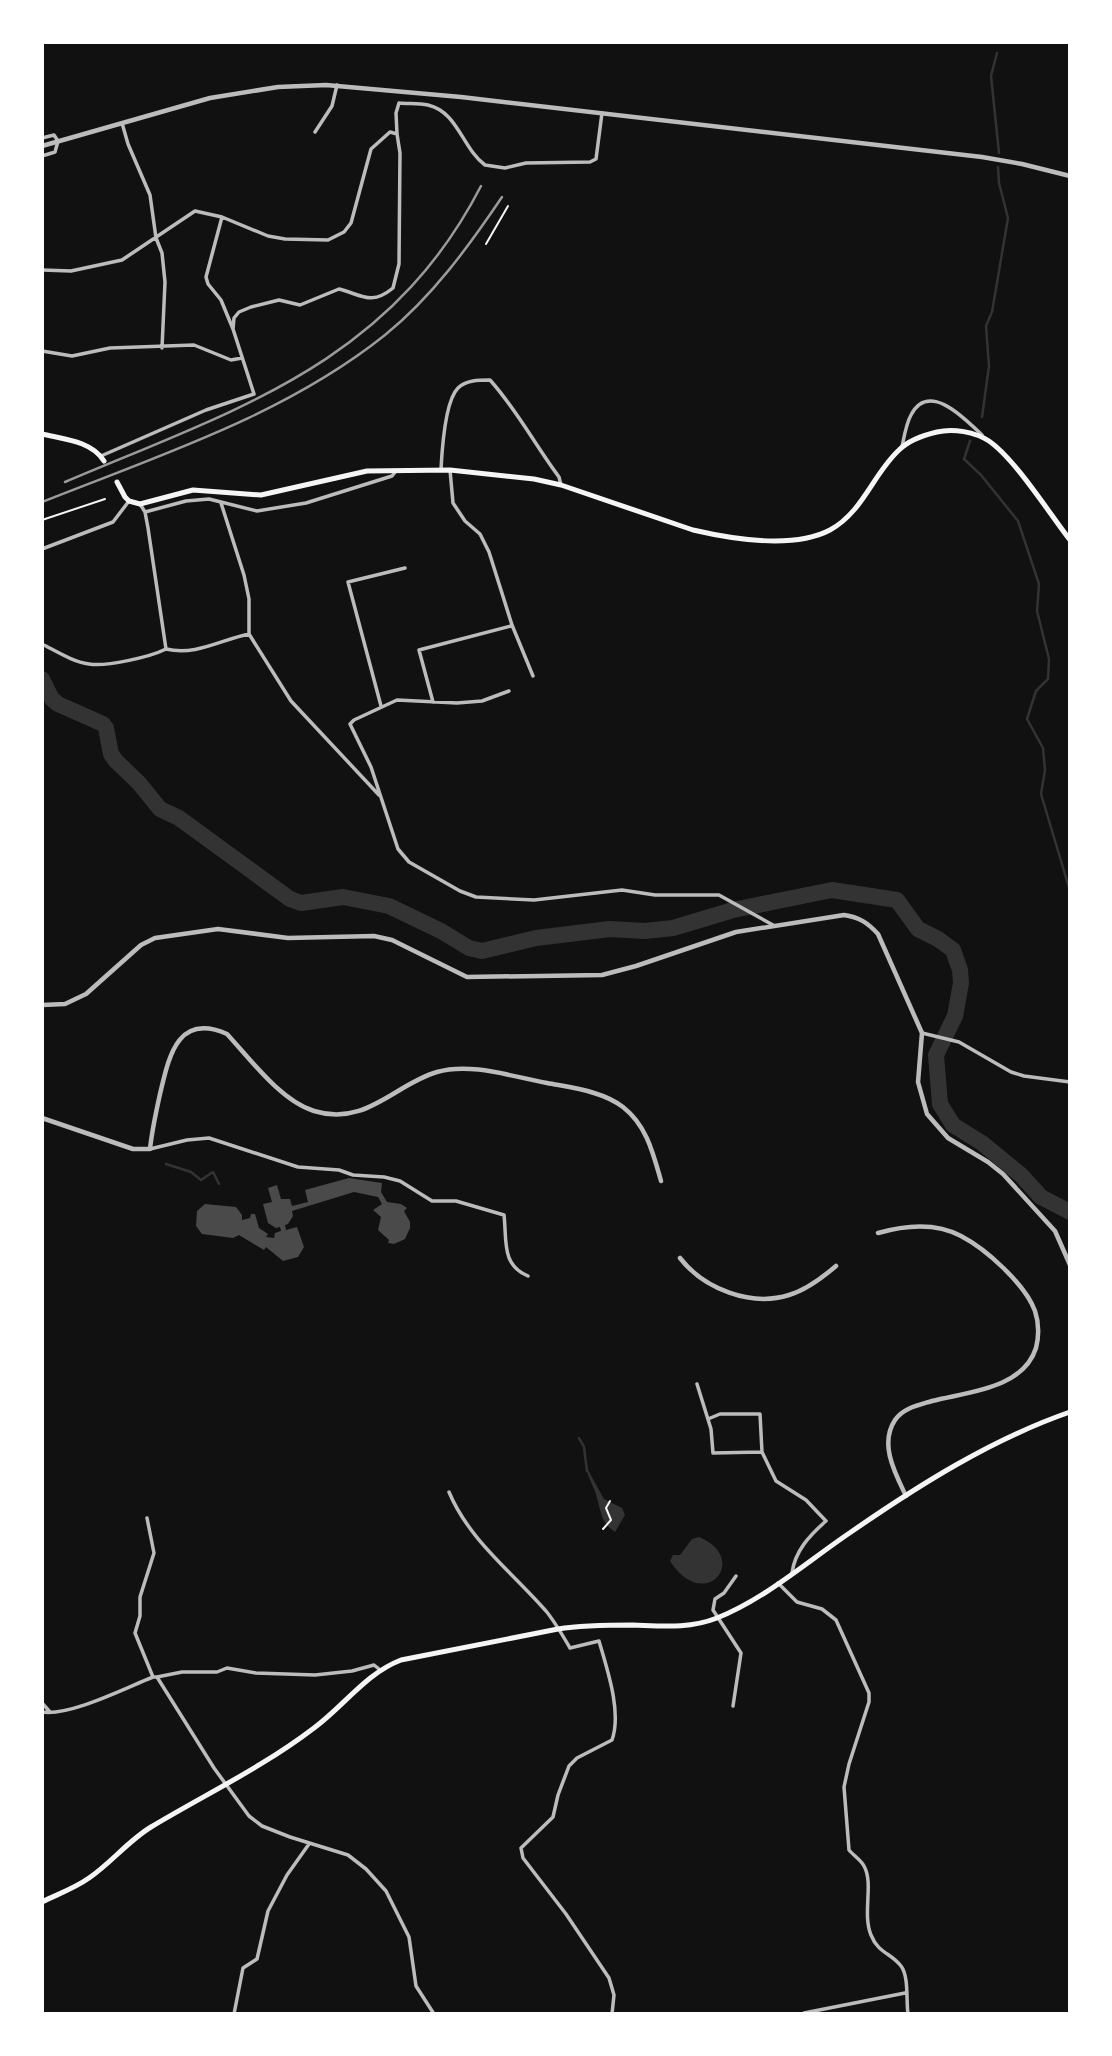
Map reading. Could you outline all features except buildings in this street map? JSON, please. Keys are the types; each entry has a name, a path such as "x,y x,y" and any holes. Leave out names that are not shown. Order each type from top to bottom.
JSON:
{"main road":[{"path":"117,482 129,501 140,504 193,490 261,495 367,471 441,469 534,479 561,485 693,530 733,537 796,540 828,531 844,520 902,447 930,433 955,430 986,439 1003,453 1070,540"},
{"path":"42,434 90,447 103,458"},
{"path":"42,1902 91,1877 149,1828 254,1770 317,1726 379,1669 401,1660 558,1629 580,1626 687,1626 718,1618 778,1583 906,1496 1006,1439 1038,1423 1070,1412"}],"street":[{"path":"315,132 332,106 337,85"},
{"path":"42,146 239,92 278,87 337,85 982,157 1022,163 1070,176"},
{"path":"233,329 234,318 239,312 279,300 300,306 339,289 357,297 374,298 393,288 399,264 400,153 396,113 399,103 428,105 449,115 463,140 485,165 505,168 526,163 590,162 596,159 602,113"},
{"path":"122,122 128,144 150,195 156,238 162,253 165,282 162,348"},
{"path":"42,270 71,271 122,260 195,211 222,217 268,236 328,240 344,232 351,223 371,149 390,132 397,134"},
{"path":"42,138 54,135 58,141 55,152 42,156"},
{"path":"103,458 206,410 254,394 233,329 206,277 222,217"},
{"path":"42,351 72,356 110,348 194,345 231,360 242,358"},
{"path":"441,469 448,413 455,392 467,383 490,380 528,429 561,485"},
{"path":"902,447 911,413 928,401 940,402 961,414 986,439"},
{"path":"145,512 186,500 209,499 257,511 306,503 392,475 398,469"},
{"path":"450,470 453,503 465,521 480,534 489,552 512,625 533,676"},
{"path":"42,548 113,522 129,501"},
{"path":"221,503 244,575 249,599 249,634 291,701 380,796"},
{"path":"140,504 145,512 166,649"},
{"path":"381,706 348,582 405,569"},
{"path":"433,702 419,650 512,625"},
{"path":"42,644 95,665 166,649 189,651 208,648 233,637 249,634"},
{"path":"509,691 482,701 397,700 350,724 371,767 403,856 439,879 476,897 534,900 622,890 654,895 719,895 773,925"},
{"path":"42,1005 65,1004 86,994 141,945 155,939 200,931 240,930 288,938 374,936 402,943 467,977 484,978 602,975 736,932 844,915 862,920 878,934 922,1033 918,1082 927,1114 948,1138 1003,1174 1055,1231 1070,1265"},
{"path":"150,1149 171,1049 184,1034 214,1028 227,1034 290,1099 315,1112 343,1113 372,1107 425,1076 454,1069 485,1071 594,1093 622,1107 643,1129 651,1143 661,1181"},
{"path":"922,1033 959,1042 1010,1072 1032,1078 1070,1082"},
{"path":"42,1118 133,1149 150,1149 209,1138 298,1167 339,1170 354,1175 400,1181 432,1201 456,1201 504,1215 509,1260 516,1271 528,1276"},
{"path":"878,1233 895,1228 927,1226 953,1232 974,1243 1027,1295 1039,1329 1035,1351 1028,1364 1010,1379 913,1407 895,1419 887,1444 894,1470 906,1496"},
{"path":"680,1258 696,1276 715,1287 760,1298 789,1295 821,1279 836,1266"},
{"path":"697,1384 708,1419 713,1454 762,1452"},
{"path":"708,1419 719,1414 760,1415 762,1452 775,1481 806,1500 826,1521 808,1536 793,1562 792,1573"},
{"path":"449,1492 455,1507 477,1540 527,1591 570,1648 598,1641 609,1673 617,1727 612,1740 578,1758 569,1766 553,1817 521,1848 523,1858 566,1914 609,1978 614,1995 612,2014"},
{"path":"147,1518 153,1553 140,1597 140,1616 135,1633 155,1677 226,1786 249,1816 262,1826 348,1855 366,1869 386,1891 409,1937 416,1986 435,2014"},
{"path":"733,1706 741,1653 713,1610 715,1599 724,1593 736,1576"},
{"path":"778,1583 797,1602 822,1609 836,1620 869,1693 869,1702 844,1787 849,1850 863,1864 867,1875 866,1916 870,1934 876,1946 900,1964 904,1972 908,2014"},
{"path":"42,1712 71,1709 155,1677 182,1672 217,1672 228,1668 256,1673 302,1675 352,1671 374,1665 379,1669"},
{"path":"42,1703 51,1713"},
{"path":"234,2014 243,1968 257,1959 268,1911 287,1875 309,1844"},
{"path":"804,2013 905,1993"}],"path":[{"path":"486,244 508,206"},
{"path":"42,520 105,499"},
{"path":"603,1529 611,1520 606,1508 610,1501"}],"shaded area":[{"path":"588,1470 604,1499 622,1508 625,1515 615,1532 602,1517"},
{"path":"699,1537 714,1546 721,1557 722,1568 717,1577 708,1583 697,1583 683,1576 670,1561 673,1555 680,1555 692,1539"}],"waterway":[{"path":"997,53 991,76 999,153"},
{"path":"982,417 989,366 986,326 992,312 1008,218 998,167"},
{"path":"970,441 964,459 981,475 1018,521 1039,584 1037,611 1049,659 1048,679 1036,691 1027,719 1043,748 1045,770 1041,794 1070,891"},
{"path":"42,679 52,699 58,704 103,724 111,754 160,809 179,818 290,899 301,903 343,897 389,906 469,948 482,951 536,938 610,929 645,931 673,928 733,910 832,890 897,900 918,929 953,950 960,970 961,983 955,1016 936,1055 940,1104 953,1125 982,1143 1021,1175 1041,1197 1070,1212"},
{"path":"1070,974 1070,984"},
{"path":"166,1164 191,1172 201,1180 213,1172 219,1184"},
{"path":"579,1438 584,1447 587,1471"}],"railway":[{"path":"65,482 248,403 303,373 354,339 401,297 444,247 481,186"},
{"path":"42,502 176,450 264,411 346,363 385,335 434,288 502,197"}]}
